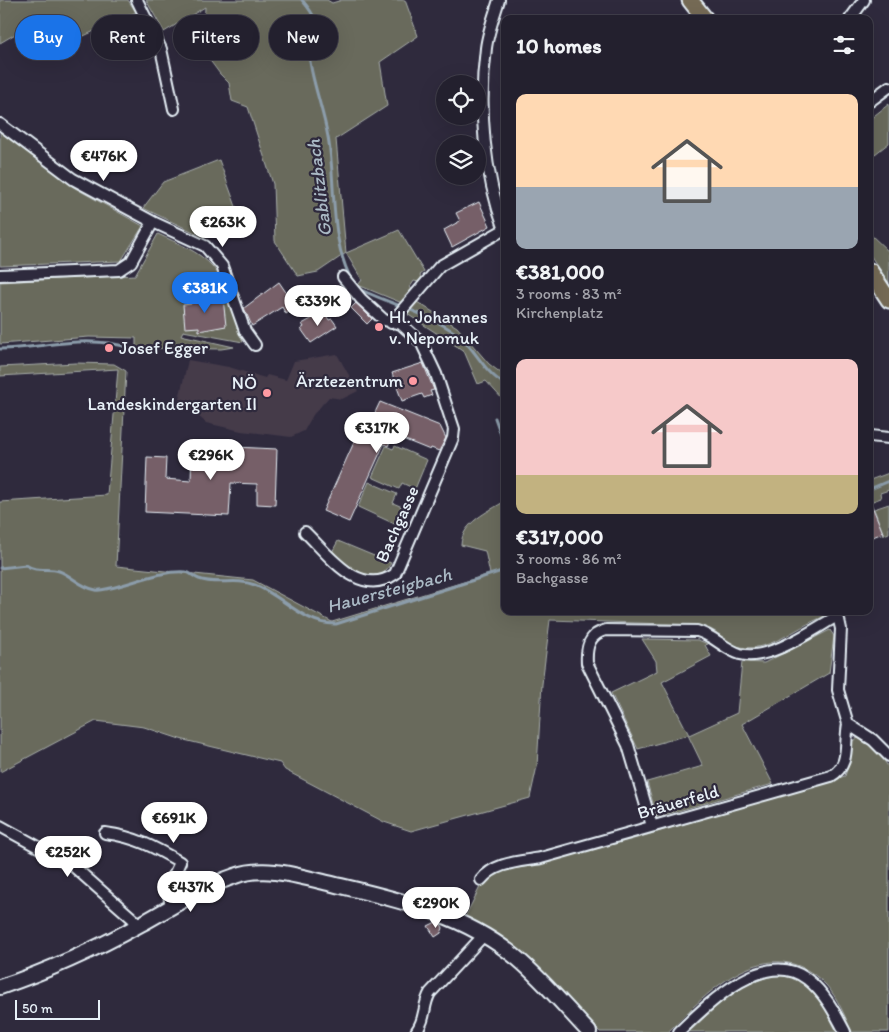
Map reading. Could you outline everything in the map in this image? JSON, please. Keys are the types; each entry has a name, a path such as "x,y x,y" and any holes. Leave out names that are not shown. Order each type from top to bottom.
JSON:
{"main road":[{"path":"690,0 702,15"},
{"path":"873,276 889,300"}],"street":[{"path":"137,0 161,48 174,109"},
{"path":"499,0 486,49 483,95 488,172 501,216"},
{"path":"853,15 864,0"},
{"path":"873,99 889,87"},
{"path":"0,124 73,179 153,222 205,246 222,266 245,331 256,345"},
{"path":"0,275 119,270 131,262 153,222"},
{"path":"393,320 440,266 501,232"},
{"name":"Bachgasse","path":"305,532 346,573 366,582 384,581 395,574 453,438 454,429 436,374 421,342 401,324 361,299 343,277"},
{"path":"873,436 889,438"},
{"path":"652,826 628,745 587,663 586,650 593,637 606,630 696,631 708,634 727,648 750,656 774,650 835,615"},
{"path":"838,615 841,629 838,690 848,724 873,740 889,756"},
{"name":"Bräuerfeld","path":"481,880 487,872 497,866 541,858 831,776 841,771 845,760 848,724"},
{"path":"0,826 73,866 107,893 140,925"},
{"path":"105,832 126,835 146,842 180,862 168,888 171,907"},
{"path":"0,987 49,970 237,875 258,871 285,873 435,910 484,935 519,960 590,1032"},
{"path":"416,1032 424,1019 426,1003 430,993 484,935"},
{"path":"679,1032 728,990 746,978 780,969 797,973 817,988 833,1009 845,1032"}],"shaded area":[{"name":"NÖ Landeskindergarten II","path":"337,354 358,391 342,399 329,397 313,415 304,431 291,437 241,431 206,423 179,399 188,360 229,367 265,378 267,375 286,380 294,361"}],"green space":[{"path":"0,0 128,0 136,12 129,15 91,15 91,33 81,37 81,15 15,15 15,34 0,43"},
{"path":"146,0 327,0 332,3 342,0 405,0 418,36 380,62 387,106 336,139 346,253 318,272 298,276 275,241 273,184 248,107 232,101 229,83 210,60 259,60 259,15 205,15 205,7 192,15 173,15 173,27 164,32 163,15 154,15"},
{"path":"889,104 889,143 873,156 873,117"},
{"path":"0,132 75,188 143,226 121,261 0,266"},
{"path":"219,160 242,223 204,237 143,208 163,182"},
{"path":"399,230 424,272 420,275 422,279 419,282 414,281 410,287 413,291 402,303 358,285 362,280 346,253"},
{"path":"158,234 194,252 213,267 227,293 243,342 183,331 181,335 234,347 221,349 136,348 136,338 89,337 0,344 0,282 135,275"},
{"path":"873,237 889,252 889,283 873,259"},
{"path":"417,302 457,327 489,364 501,373 501,398 486,381 478,384 464,351 407,314"},
{"path":"76,363 114,364 126,371 116,566 253,580 332,622 490,574 485,551 461,545 462,537 471,524 501,503 501,615 830,615 764,646 752,648 736,646 714,631 695,625 550,620 542,684 537,766 530,798 411,831 384,822 285,770 280,763 180,739 144,727 96,721 0,772 0,502 107,495 118,369 0,376 0,367"},
{"path":"386,446 393,449 395,446 427,460 415,489 402,483 399,489 372,477"},
{"path":"889,473 889,490 880,493 881,498 873,501 873,479"},
{"path":"369,482 397,494 393,503 407,509 399,526 358,507"},
{"path":"889,504 889,533 884,535 874,509"},
{"path":"338,541 391,563 384,572 377,576 362,575 346,566 331,554"},
{"path":"830,630 834,636 829,673 742,724 773,784 657,817 647,782 703,766 688,735 638,749 611,693 657,671 656,661 642,639 698,640 708,644 705,645 711,656 662,682 689,735 737,713 742,662 764,663"},
{"path":"860,737 873,746 889,768 889,1032 852,1032 838,1002 826,985 805,969 783,962 762,964 741,971 702,999 668,1032 600,1032 528,957 501,936 465,917 485,879 496,872 539,864 637,838 845,776 850,760 852,741"},
{"path":"782,975 792,977 809,988 828,1014 837,1032 689,1032 720,1004 742,988 768,977"}],"building":[{"path":"479,202 490,226 452,247 444,230 460,221 456,213"},
{"path":"279,282 296,307 286,314 282,307 252,326 244,308"},
{"path":"223,298 226,326 199,331 199,327 185,328 183,305 191,304 191,301"},
{"path":"356,303 372,319 367,324 351,308"},
{"path":"324,312 329,320 332,319 337,326 311,343 301,329 304,327 302,324"},
{"name":"Ärztezentrum","path":"423,363 434,390 430,391 432,395 424,398 422,394 402,401 392,373"},
{"path":"380,402 440,426 446,438 439,451 431,448 430,450 393,435 388,446 384,444 349,522 323,511 365,418 371,421"},
{"path":"192,445 277,449 275,505 257,504 257,484 231,483 229,516 145,512 147,457 166,458 165,479 191,481"},
{"path":"873,508 883,533 873,537"},
{"path":"436,922 441,924 443,928 441,933 435,937 428,926"}],"waterway":[{"name":"Gablitzbach","path":"302,0 310,9 315,23 315,28 308,39 310,64 331,155 336,230 345,266 353,283"},
{"name":"Gablitzbach","path":"357,288 435,321 458,335 491,374 501,381"},
{"path":"0,349 82,342 98,342 130,348"},
{"name":"Hauersteigbach","path":"495,418 501,435"},
{"name":"Gablitzbach","path":"873,488 889,481"},
{"name":"Hauersteigbach","path":"0,568 26,565 34,569 55,570 86,587 98,590 120,586 157,575 186,572 206,581 240,582 255,585 314,620 336,624 501,571"}],"place":[{"name":"Hl. Johannes v. Nepomuk","path":"379,327"},
{"name":"Josef Egger","path":"109,348"},
{"name":"Ärztezentrum","path":"413,381"},
{"name":"NÖ Landeskindergarten II","path":"267,393"}]}
